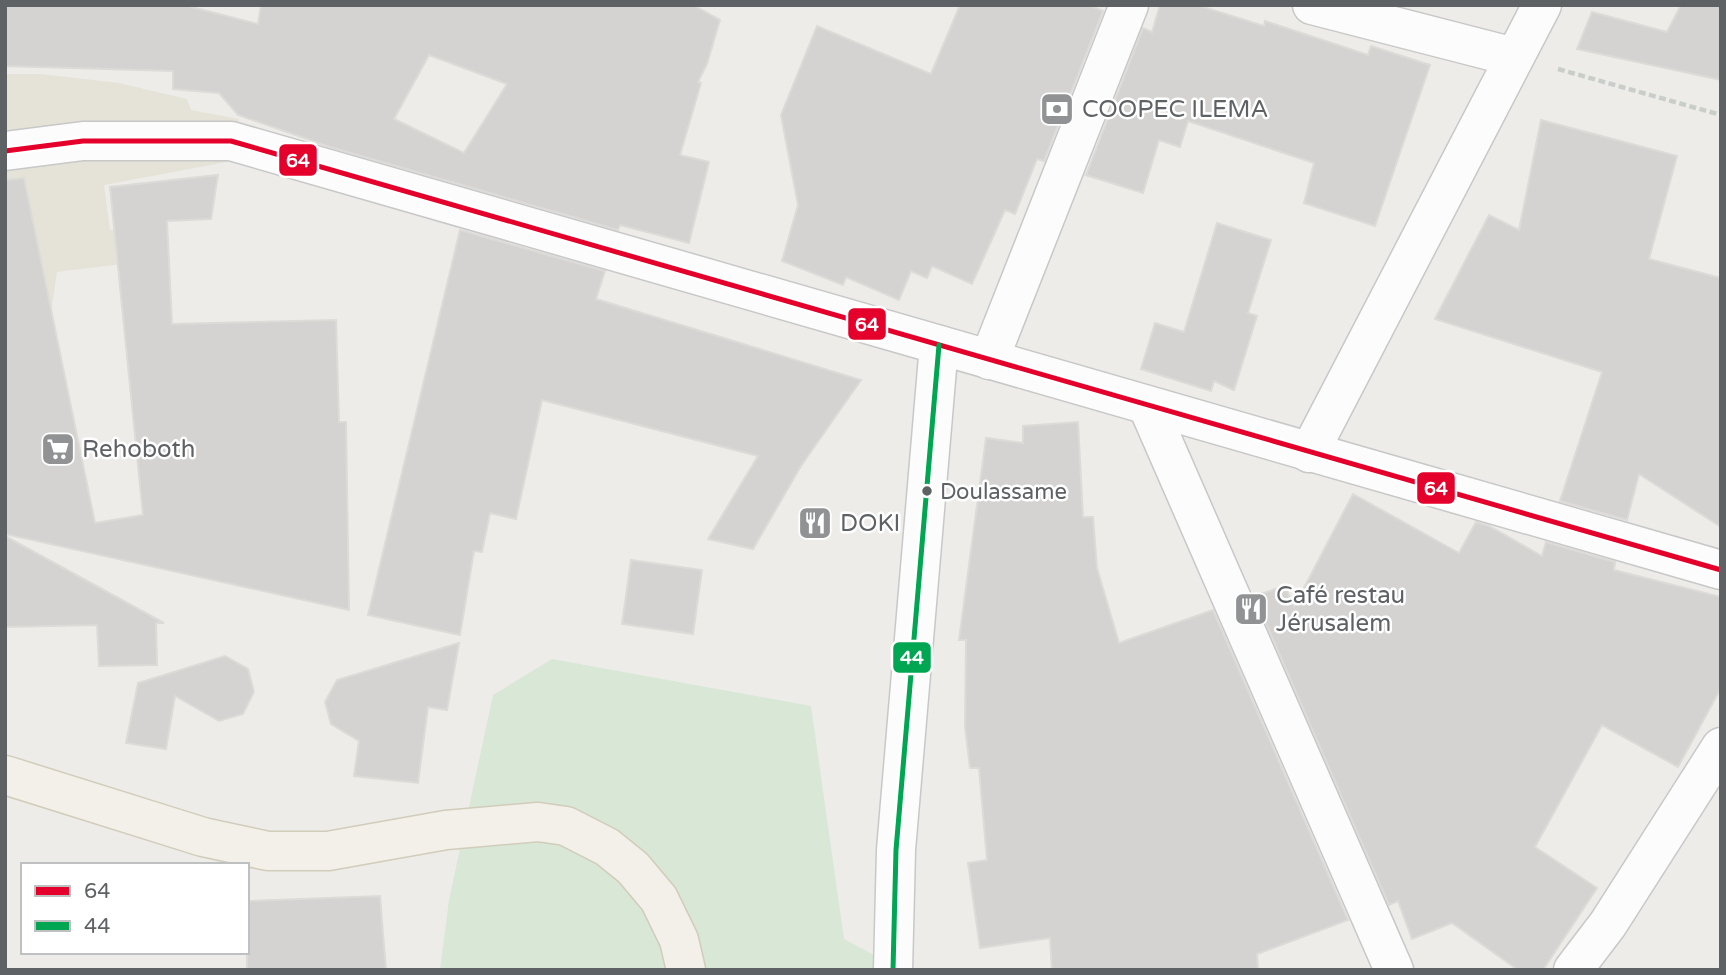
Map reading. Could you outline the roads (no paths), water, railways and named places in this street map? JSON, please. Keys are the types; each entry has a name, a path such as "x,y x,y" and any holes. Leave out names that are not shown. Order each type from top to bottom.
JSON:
{"main road":[{"path":"5,775 203,836 268,851 328,851 459,829 538,822 566,826 607,847 633,868 659,899 680,940 686,970"}],"street":[{"path":"989,360 1129,5"},
{"path":"1312,5 1514,57"},
{"path":"1309,453 1542,5"},
{"path":"5,151 83,141 232,141 1721,570"},
{"path":"894,970 896,850 939,345"},
{"path":"1148,407 1394,970"},
{"path":"1573,970 1608,924 1721,747"}],"place":[{"name":"COOPEC ILEMA","path":"1057,109"},
{"name":"Rehoboth","path":"58,449"},
{"name":"Doulassame","path":"927,491"},
{"name":"DOKI","path":"815,523"},
{"name":"Café restau Jérusalem","path":"1251,609"}]}
